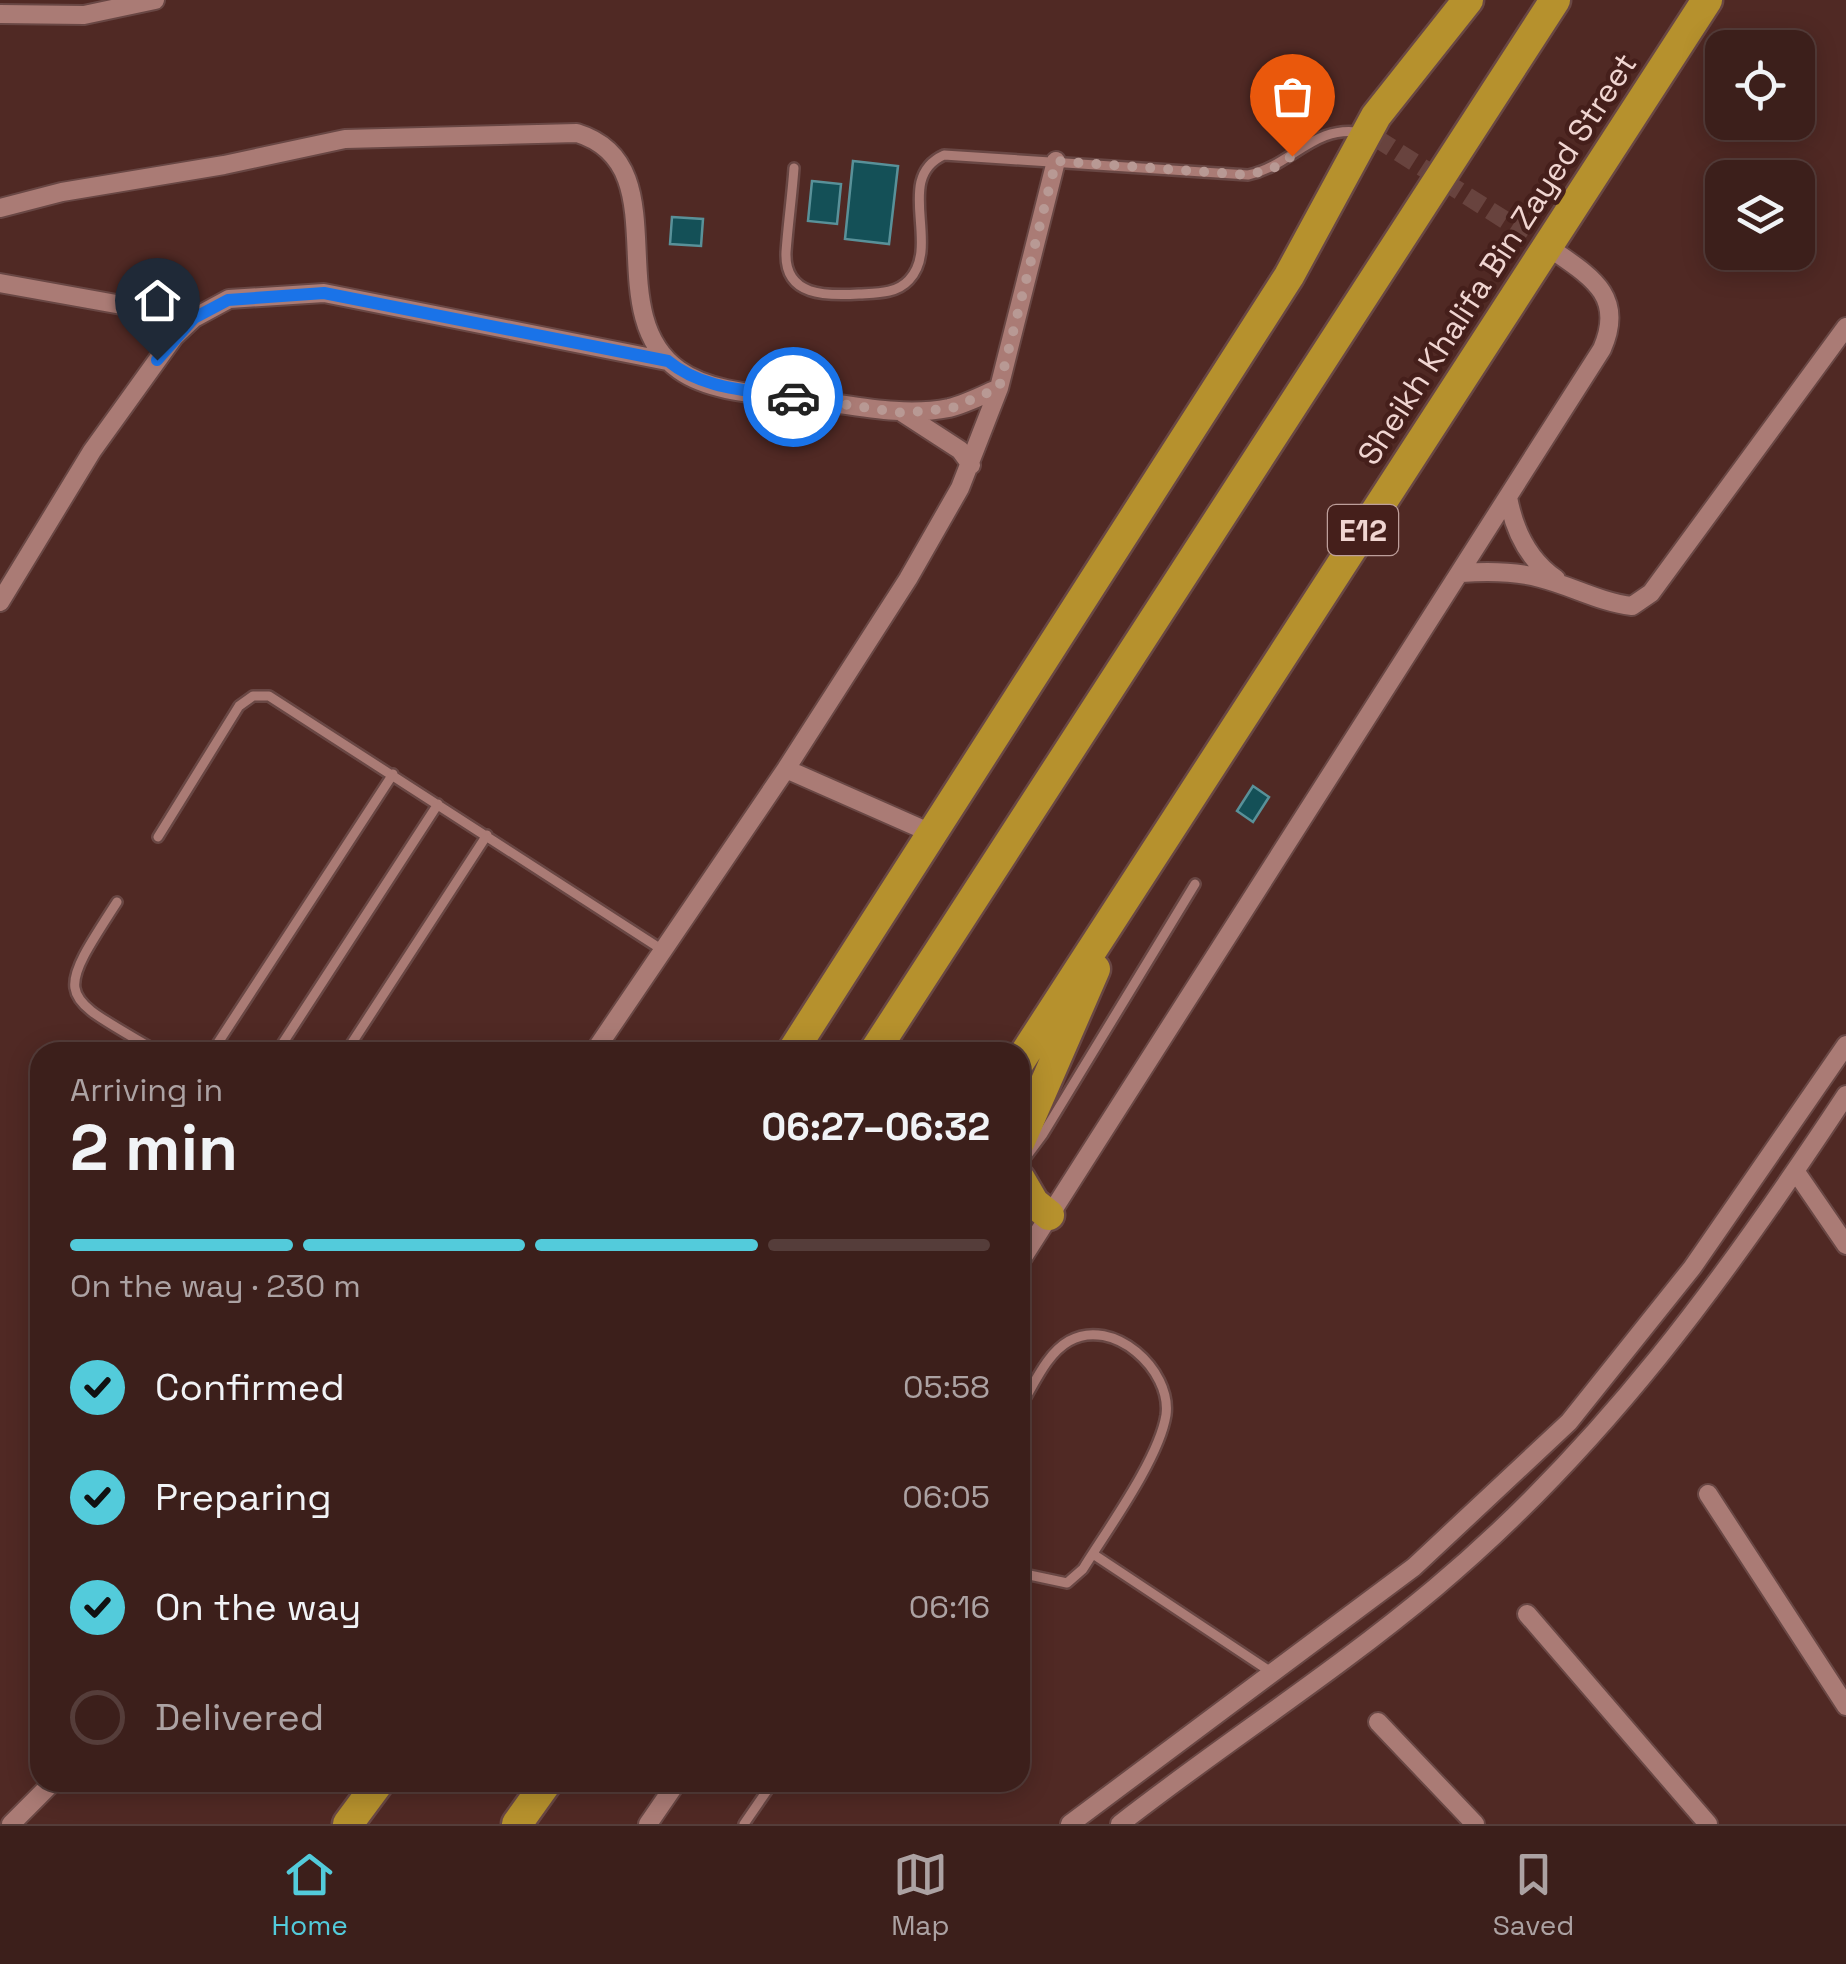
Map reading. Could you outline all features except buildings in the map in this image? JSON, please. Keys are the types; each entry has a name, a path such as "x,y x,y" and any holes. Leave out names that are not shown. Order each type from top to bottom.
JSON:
{"highway":[{"path":"798,1042 1289,276 1370,136 1468,0"},
{"path":"880,1042 1555,0"},
{"name":"Sheikh Khalifa Bin Zayed Street","path":"1030,1045 1707,0"},
{"path":"1030,1119 1075,1021 1112,918"},
{"path":"1030,1196 1050,1215"},
{"path":"348,1824 372,1792"},
{"path":"517,1824 541,1792"}],"street":[{"path":"0,14 84,15 155,0"},
{"path":"0,208 76,189 238,163 344,138 577,133 610,150 625,171 643,320 648,335 680,371 710,384 903,413 952,408 999,388"},
{"path":"601,1042 908,579 971,465 999,388 1056,161"},
{"path":"1030,1246 1602,349 1610,327 1608,304 1597,284 1557,253"},
{"path":"0,282 194,318"},
{"path":"0,602 92,452 174,337 194,318 228,300 324,293 668,361"},
{"path":"1460,573 1513,573 1564,586 1610,604 1632,606 1651,593 1846,326"},
{"path":"903,413 960,450 971,465"},
{"path":"1508,497 1520,538 1546,573 1564,586"},
{"path":"786,768 932,833"},
{"path":"1070,1824 1414,1567 1568,1422 1692,1268 1846,1045"},
{"path":"1120,1824 1330,1672 1436,1587 1536,1496 1583,1447 1728,1271 1846,1095"},
{"path":"1796,1172 1846,1245"},
{"path":"1708,1494 1846,1706"},
{"path":"1527,1614 1708,1824"},
{"path":"1378,1722 1476,1824"},
{"path":"11,1824 43,1792"},
{"path":"648,1824 670,1792"}],"lane":[{"path":"794,168 787,267 802,288 828,296 892,291 915,273 921,254 921,178 936,158 960,153 1248,175 1272,169 1325,134 1370,136"},
{"path":"158,837 239,706 253,696 276,700 661,949"},
{"path":"219,1042 393,774"},
{"path":"283,1042 438,804"},
{"path":"353,1042 487,836"},
{"path":"1030,1152 1195,884"},
{"path":"118,902 76,965 74,989 86,1009 141,1042"},
{"path":"1030,1391 1054,1351 1073,1338 1092,1336 1132,1348 1149,1362 1165,1388 1166,1413 1158,1442 1083,1570 1066,1583 1030,1575"},
{"path":"1093,1554 1271,1672"},
{"path":"744,1824 766,1792"}],"tunnel":[{"path":"1376,138 1552,250"}],"way so far":[{"path":"793,397 903,413 952,408 999,388 1056,161 1248,175 1272,169 1292,156"}],"route":[{"path":"157,360 194,318 228,300 324,293 668,361 694,379 710,384 793,397"}]}
